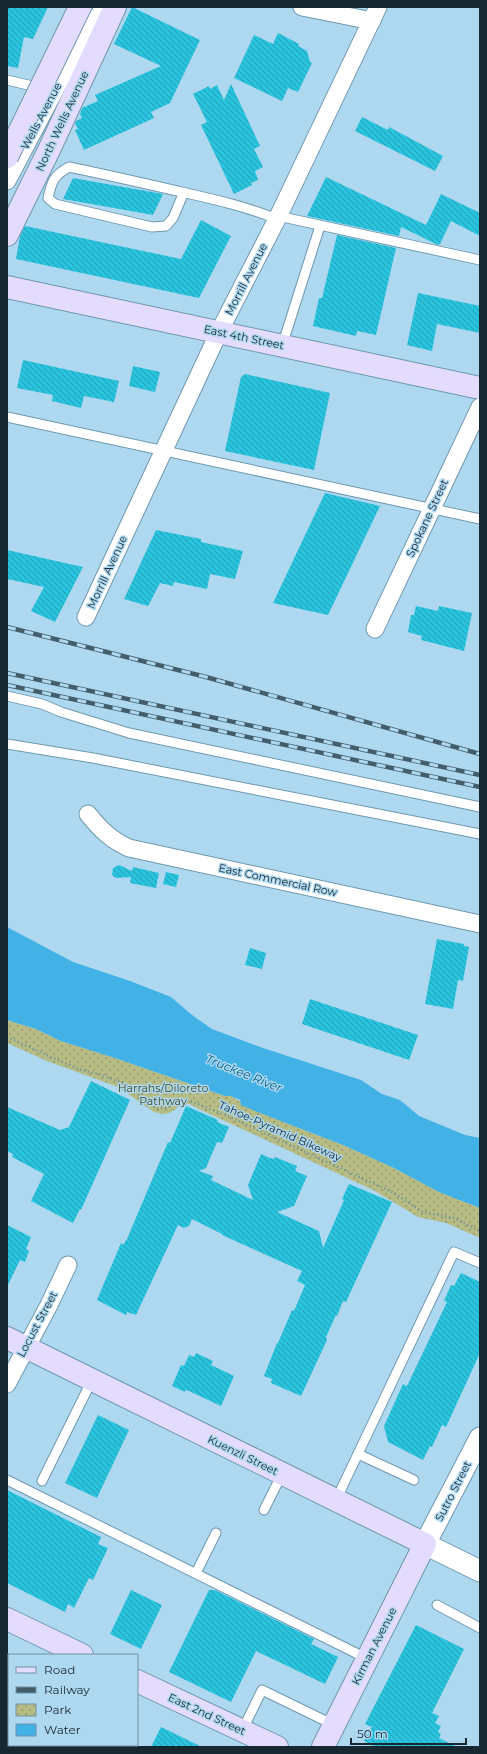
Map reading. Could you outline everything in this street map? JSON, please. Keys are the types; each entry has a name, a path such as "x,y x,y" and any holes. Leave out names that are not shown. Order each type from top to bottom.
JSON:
{"main road":[{"path":"7,157 80,7"},
{"name":"North Wells Avenue","path":"7,235 49,150 115,7"},
{"name":"East 4th Street","path":"7,287 480,388"},
{"name":"Kuenzli Street","path":"16,1343 425,1544"},
{"name":"Kirman Avenue","path":"323,1747 425,1544"},
{"path":"7,1619 80,1654"},
{"name":"East 2nd Street","path":"138,1681 277,1747"}],"street":[{"name":"Wells Avenue","path":"75,52 90,15 91,7"},
{"name":"Wells Avenue","path":"7,180 75,52 104,7"},
{"path":"302,7 375,14"},
{"name":"Morrill Avenue","path":"86,617 219,332 277,218 375,14"},
{"name":"Spokane Street","path":"375,629 480,407"},
{"name":"East Commercial Row","path":"88,814 103,832 115,842 129,848 480,924"},
{"name":"Locust Street","path":"7,1384 16,1343 49,1305 68,1265"},
{"name":"Sutro Street","path":"425,1544 480,1438"},
{"name":"Kuenzli Street","path":"425,1544 480,1571"}],"lane":[{"path":"7,80 54,91"},
{"path":"184,192 173,218 166,226 152,227 55,204 48,198 52,184 58,173 69,167 184,192 254,210 277,218 480,260"},
{"path":"282,346 320,226"},
{"path":"7,417 480,519"},
{"path":"7,696 42,704 61,712 130,733 480,807"},
{"path":"7,744 94,758 480,834"},
{"path":"336,1500 454,1252 480,1263"},
{"path":"42,1481 92,1380"},
{"path":"358,1454 414,1480"},
{"path":"264,1510 282,1474"},
{"path":"7,1480 368,1659"},
{"path":"196,1573 216,1533"},
{"path":"437,1605 480,1628"},
{"path":"242,1731 262,1690 334,1725"}],"path":[{"name":"Tahoe-Pyramid Bikeway","path":"7,1037 78,1069 102,1075 123,1083 157,1109 167,1108 178,1101 190,1101 230,1117 394,1193 423,1212 454,1218 480,1231"}],"green space":[{"name":"Harrahs/Diloreto Pathway","path":"7,1020 36,1029 61,1041 225,1096 231,1096 255,1111 343,1145 394,1168 439,1192 480,1208 480,1238 446,1223 418,1217 375,1191 190,1104 183,1104 166,1114 154,1112 118,1087 47,1061 7,1043"}],"water":[{"name":"Truckee River","path":"7,927 73,962 130,981 171,997 192,1015 212,1029 263,1048 361,1080 382,1094 400,1100 419,1116 465,1135 480,1138 480,1208 439,1192 394,1168 343,1145 241,1105 240,1100 231,1096 225,1096 61,1041 36,1029 7,1020"}],"building":[{"path":"7,7 48,7 33,39 24,37 18,68 7,66"},
{"path":"132,7 200,40 170,103 151,112 154,118 84,150 75,130 78,129 75,123 76,121 82,118 80,114 82,108 98,101 95,95 161,66 114,44"},
{"path":"278,33 299,44 298,46 307,51 310,62 312,63 298,92 288,88 282,101 234,78 254,35 273,44"},
{"path":"231,84 260,146 254,149 263,167 255,171 258,180 251,183 252,185 234,194 201,125 207,122 193,94 209,86 210,89 217,85 224,100"},
{"path":"362,117 388,130 389,127 443,156 435,171 355,131"},
{"path":"326,177 426,225 441,194 480,213 480,236 451,221 440,244 438,245 401,227 399,236 307,216"},
{"path":"73,178 163,194 153,215 63,199"},
{"path":"201,220 231,236 199,298 16,259 20,236 25,226 181,259"},
{"path":"337,235 396,248 376,335 357,331 356,336 313,326 319,298 322,298"},
{"path":"418,293 480,306 480,333 437,324 432,351 407,345"},
{"path":"23,360 119,381 114,402 84,396 81,408 52,401 53,395 17,388"},
{"path":"133,366 160,372 155,392 129,386"},
{"path":"245,374 330,393 314,470 225,451 241,377"},
{"path":"325,493 380,506 328,615 273,603"},
{"path":"156,530 201,539 201,542 243,551 235,579 210,574 207,589 174,582 173,586 160,583 148,606 124,599"},
{"path":"7,550 83,567 55,622 31,611 44,587 7,579"},
{"path":"416,606 438,611 439,606 472,613 464,651 421,640 422,636 408,632 411,615 414,615"},
{"path":"119,865 132,871 133,867 159,873 156,888 130,883 131,877 114,877 112,874 113,868"},
{"path":"166,872 179,875 176,887 163,884"},
{"path":"437,939 464,944 464,946 469,947 463,981 458,980 453,1009 425,1004"},
{"path":"250,948 266,953 262,969 245,965"},
{"path":"310,999 418,1035 409,1060 302,1024"},
{"path":"91,1081 130,1100 81,1210 80,1209 73,1223 31,1201 44,1174 12,1157 13,1154 7,1151 7,1107 60,1130 69,1127"},
{"path":"186,1106 218,1120 217,1122 229,1127 222,1143 217,1142 206,1168 199,1171 213,1176 211,1180 253,1200 248,1185 261,1154 274,1159 275,1157 297,1166 295,1171 307,1176 294,1206 277,1212 319,1231 323,1248 344,1200 342,1199 349,1184 392,1202 346,1302 343,1301 337,1316 336,1315 326,1337 327,1340 301,1396 271,1383 272,1379 264,1376 277,1343 292,1310 294,1311 305,1285 297,1281 302,1271 222,1235 192,1219 189,1226 184,1228 178,1225 136,1315 127,1312 126,1315 97,1300 121,1243 123,1245 127,1239 168,1142 170,1143"},
{"path":"7,1225 31,1237 26,1249 29,1251 25,1262 20,1260 7,1287"},
{"path":"461,1273 480,1282 480,1353 446,1427 442,1425 432,1447 430,1446 423,1460 388,1442 384,1426 403,1384 407,1386 447,1302 444,1301 451,1285 454,1286"},
{"path":"196,1353 213,1361 211,1365 234,1376 221,1406 189,1391 185,1390 185,1392 172,1386 181,1365 184,1366 189,1355 194,1357"},
{"path":"98,1415 129,1430 97,1498 65,1483"},
{"path":"7,1490 101,1537 98,1544 108,1548 93,1580 89,1578 74,1608 68,1604 65,1612 7,1583"},
{"path":"131,1590 162,1605 141,1649 110,1634"},
{"path":"209,1590 215,1590 314,1639 311,1644 338,1657 325,1684 256,1651 231,1702 169,1672"},
{"path":"416,1625 464,1649 432,1713 439,1716 435,1723 441,1726 438,1732 441,1734 439,1738 457,1747 375,1747 364,1741 372,1727 365,1724"},
{"path":"161,1727 202,1747 151,1747"}],"railway":[{"path":"7,627 206,677 480,754"},
{"path":"7,673 480,775"},
{"path":"7,685 480,787"}]}
